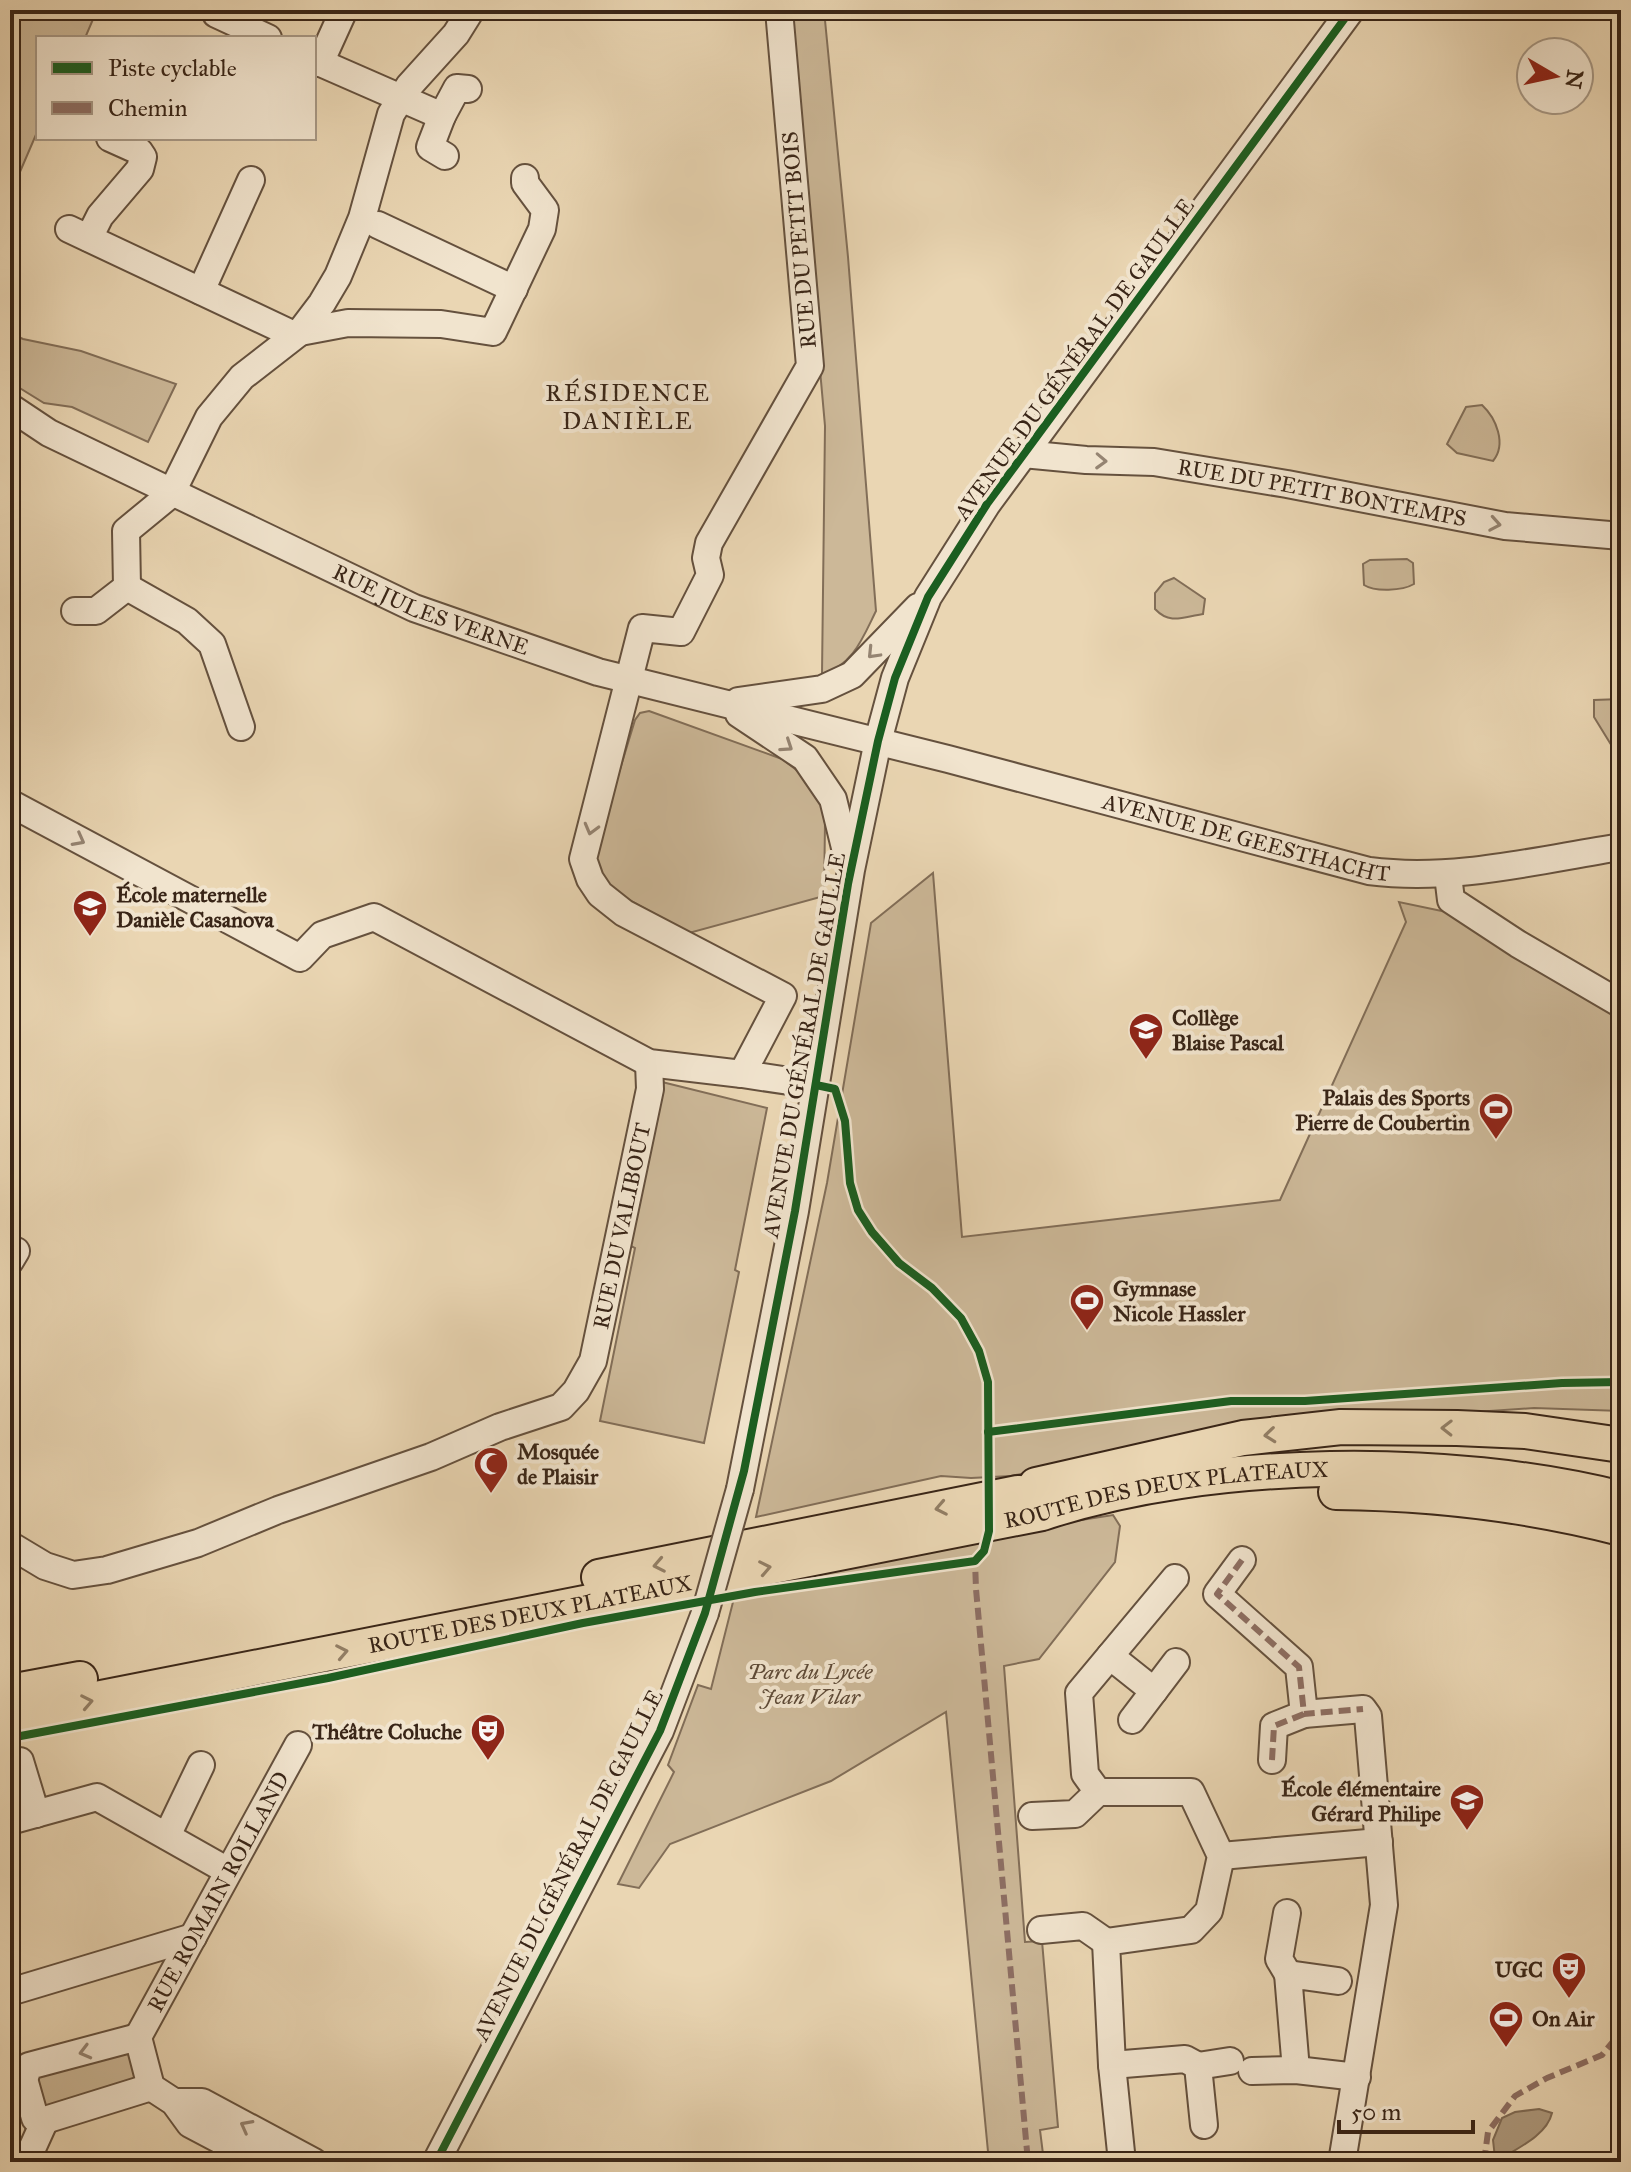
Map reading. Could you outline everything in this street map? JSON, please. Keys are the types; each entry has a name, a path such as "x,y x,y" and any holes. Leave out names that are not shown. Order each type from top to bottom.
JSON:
{"main road":[{"path":"1525,1431 1547,1425 1621,1432"},
{"path":"1621,1445 1525,1431 1341,1427 1243,1438 1035,1485 1030,1503 1082,1513 1221,1493 1359,1492 1511,1504 1621,1528"},
{"name":"ROUTE DES DEUX PLATEAUX","path":"10,1716 1030,1503 1036,1495 1221,1463 1311,1456 1400,1457 1502,1464 1621,1487"},
{"name":"ROUTE DES DEUX PLATEAUX","path":"10,1692 1030,1503 1080,1500 1219,1476 1309,1469 1398,1470 1503,1477 1621,1499"},
{"path":"1359,1492 1579,1530 1621,1547"}],"street":[{"path":"344,10 317,61 442,116"},
{"path":"127,587 126,531 171,494 209,417 242,377 297,334 322,303 338,276 362,218 391,114 456,34 471,10"},
{"name":"RUE DU PETIT BOIS","path":"631,679 642,628 681,632 710,575 706,558 709,543 810,366 779,10"},
{"name":"AVENUE DU GÉNÉRAL DE GAULLE","path":"436,2162 660,1731 705,1613 740,1489 795,1211 851,870 878,741 895,678 928,597 1023,454 1351,10"},
{"path":"213,11 264,36"},
{"path":"445,156 430,147 457,88 468,89"},
{"path":"114,140 139,151 151,149 140,169 100,216 79,234 297,334 348,323 441,324 493,332 542,229 545,210 525,183 525,178"},
{"path":"201,291 251,180"},
{"path":"378,225 514,289"},
{"path":"322,303 348,323"},
{"name":"RUE JULES VERNE","path":"10,407 49,433 171,494 195,502 414,608 598,672 878,741"},
{"name":"RUE DU PETIT BONTEMPS","path":"1023,454 1154,462 1505,526 1621,536"},
{"path":"75,611 96,611 127,587"},
{"path":"127,587 187,621 212,644 241,727"},
{"path":"722,703 822,689 852,675 928,597"},
{"path":"631,679 583,859 590,879 600,894 624,913 783,996 742,1074"},
{"path":"722,703 805,758 833,799 851,870"},
{"name":"AVENUE DE GEESTHACHT","path":"878,741 1357,868 1408,876 1448,875 1621,847"},
{"path":"10,803 300,958 322,935 374,917 649,1063 816,1085"},
{"path":"1448,875 1451,900 1518,944 1621,1004"},
{"name":"RUE DU VALIBOUT","path":"10,1545 45,1566 73,1575 107,1570 198,1543 278,1510 431,1457 500,1427 561,1407 576,1391 593,1361 650,1089 649,1063"},
{"path":"1242,1560 1217,1594 1299,1667 1304,1714"},
{"path":"1098,1792 1085,1774 1079,1693 1175,1578"},
{"path":"1110,1656 1154,1691"},
{"path":"1132,1720 1176,1662"},
{"path":"1272,1760 1274,1726 1304,1714 1363,1709 1368,1716 1384,1905 1342,2162"},
{"name":"RUE ROMAIN ROLLAND","path":"138,2037 298,1745"},
{"path":"20,1761 36,1814"},
{"path":"167,1836 201,1765"},
{"path":"1032,1816 1075,1814 1098,1792 1191,1792 1221,1856 1209,1911 1191,1930 1106,1942 1083,1926 1041,1930"},
{"path":"10,1821 97,1797 228,1871"},
{"path":"1221,1856 1379,1842"},
{"path":"1287,1913 1279,1959 1288,1974 1296,2070"},
{"path":"10,1992 193,1937"},
{"path":"1106,1942 1112,2065 1122,2162"},
{"path":"1288,1974 1338,1981"},
{"path":"151,2087 45,2120 35,2118 17,2078 29,2066 138,2037 151,2087 174,2102 190,2124 262,2162"},
{"path":"1112,2065 1185,2059 1198,2066 1241,2066 1357,2077"},
{"path":"1198,2066 1204,2125"},
{"path":"174,2102 202,2102 314,2162"},
{"path":"26,2162 45,2120"}],"green space":[{"path":"10,10 97,10 86,36 36,36 36,135 10,195"},
{"path":"788,10 824,10 848,257 876,611 849,657 833,670 822,674 825,426"},
{"path":"10,333 23,339 81,351 176,384 148,442 72,407 44,403 10,382"},
{"path":"1482,405 1492,417 1498,432 1499,447 1493,461 1457,453 1447,444 1466,407"},
{"path":"1407,559 1413,563 1414,584 1389,590 1364,585 1363,564 1370,560"},
{"path":"1174,578 1205,599 1203,614 1172,618 1155,609 1155,593 1164,582"},
{"path":"1621,699 1621,756 1618,756 1594,717 1594,700"},
{"path":"649,711 782,759 811,781 821,802 825,823 824,896 689,933 611,890 598,875 594,860 635,720 640,713"},
{"path":"933,873 962,1237 1280,1200 1406,922 1399,902 1456,914 1621,1010 1621,1411 1534,1408 1239,1428 1011,1476 941,1476 756,1517 827,1183 871,923"},
{"path":"662,1082 767,1108 735,1270 739,1272 704,1443 600,1421 635,1248 629,1245"},
{"name":"Parc du Lycée Jean Vilar","path":"1113,1515 1120,1526 1115,1562 1039,1659 1004,1666 1025,1942 1042,1941 1058,2127 1040,2130 1044,2162 989,2162 946,1712 831,1781 670,1844 639,1888 618,1884 674,1772 668,1765 698,1685 711,1689 733,1602 740,1587"},
{"path":"129,2048 138,2082 45,2108 35,2072"}],"shaded area":[{"path":"1539,2109 1552,2113 1544,2128 1523,2145 1500,2159 1495,2158 1493,2140 1502,2118 1515,2112"}],"marked path":[{"path":"980,1556 975,1561 976,1589 1028,2162"},
{"path":"1242,1560 1217,1594 1299,1667 1304,1714 1363,1709"},
{"path":"1272,1760 1274,1726 1304,1714"},
{"path":"1484,2162 1488,2132 1515,2096 1547,2078 1602,2055 1621,2032"}],"cycle path":[{"path":"436,2162 660,1731 705,1613 744,1471 795,1211 848,884 878,741 895,678 928,597 987,504 1351,10"},
{"path":"10,1738 328,1678 583,1623 755,1592 975,1561 984,1551 989,1531 988,1382 979,1351 961,1318 932,1288 899,1263 858,1210 850,1183 845,1121 835,1089 816,1085"},
{"path":"988,1432 1231,1401 1305,1401 1562,1383 1621,1382"}],"place":[{"name":"École maternelle Danièle Casanova","path":"90,938"},
{"name":"Collège Blaise Pascal","path":"1146,1061"},
{"name":"Palais des Sports Pierre de Coubertin","path":"1496,1141"},
{"name":"Gymnase Nicole Hassler","path":"1087,1332"},
{"name":"Mosquée de Plaisir","path":"491,1495"},
{"name":"Théâtre Coluche","path":"488,1762"},
{"name":"École élémentaire Gérard Philipe","path":"1467,1832"},
{"name":"UGC","path":"1569,2000"},
{"name":"On Air","path":"1506,2049"}],"district":[{"name":"RÉSIDENCE DANIÈLE","path":"628,407"}]}
